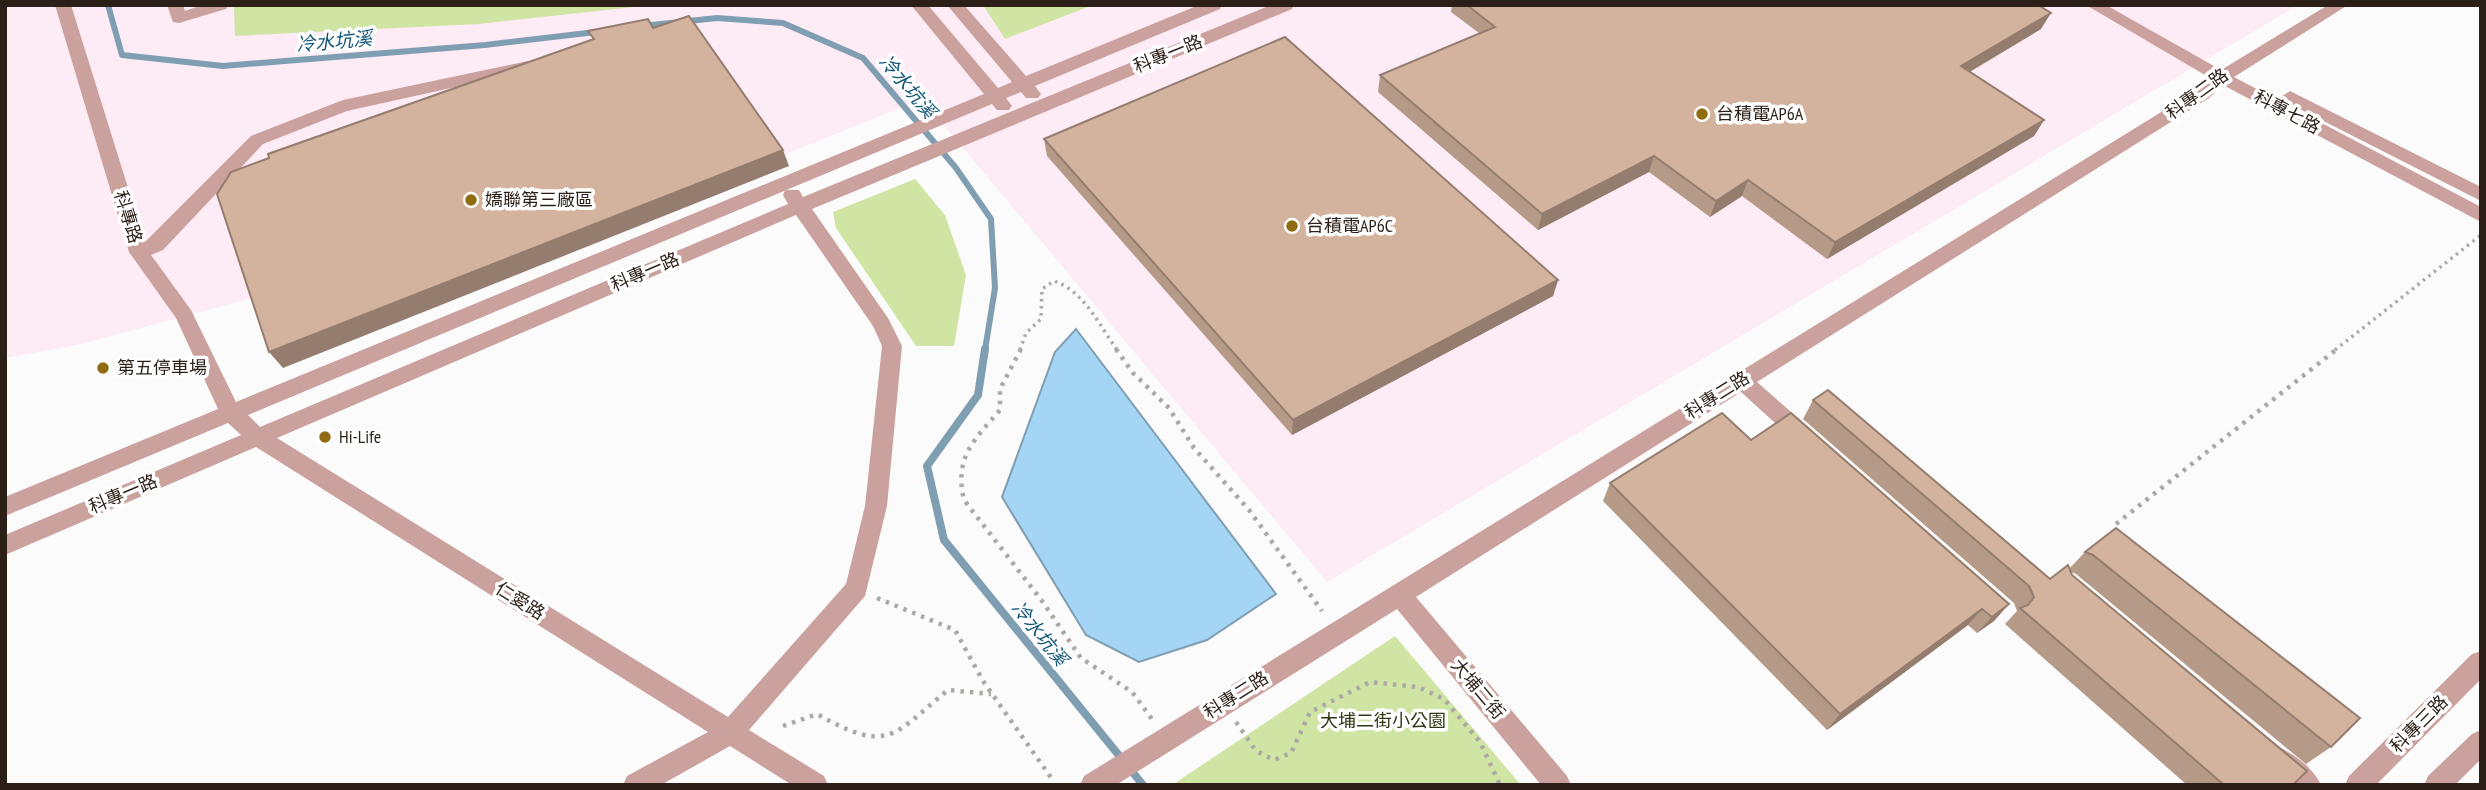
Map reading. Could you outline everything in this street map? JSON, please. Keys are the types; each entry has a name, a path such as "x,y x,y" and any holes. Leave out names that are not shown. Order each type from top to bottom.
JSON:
{"street":[{"name":"科專路","path":"63,5 139,252 184,316 230,412"},
{"path":"175,5 179,18 220,5"},
{"path":"919,5 1012,118"},
{"path":"955,5 1042,107"},
{"name":"科專一路","path":"5,507 1214,5"},
{"name":"科專一路","path":"5,545 891,167 1286,5"},
{"name":"科專七路","path":"2094,5 2227,73 2481,195"},
{"name":"科專七路","path":"2124,5 2227,73 2481,215"},
{"name":"科專二路","path":"1093,785 1158,729 1398,593 2203,94 2227,73 2340,5"},
{"path":"139,252 156,245 257,140 343,106 530,65"},
{"path":"636,785 730,733 769,692 857,589 876,506 892,346 881,323 784,183"},
{"path":"1741,380 1822,452"},
{"name":"仁愛路","path":"230,412 257,436 815,785"},
{"name":"大埔二街","path":"1398,593 1558,785"},
{"name":"科專三路","path":"2358,785 2477,673"},
{"path":"2256,741 2308,785"},
{"path":"2437,785 2481,742"}],"path":[{"path":"2116,524 2481,235"},
{"path":"1158,729 1132,692 1081,658 1042,601 964,500 958,481 971,440 1000,410 1000,389 1017,359 1026,333 1041,319 1042,289 1054,281 1069,286 1078,295 1133,373 1169,408 1201,457 1249,510 1322,611"},
{"path":"877,598 955,630 992,694 1052,779"},
{"path":"1236,722 1256,751 1273,760 1291,753 1310,712 1370,682 1418,687 1444,699 1480,742 1500,785"},
{"path":"783,726 817,714 844,730 883,737 906,728 948,690 992,694"}],"shaded area":[{"path":"5,5 2298,5 1327,582 922,99 776,158 77,345 5,358"}],"green space":[{"path":"652,5 479,24 235,36 234,7"},
{"path":"983,5 1093,5 1005,39"},
{"path":"915,179 945,215 966,275 954,346 916,346 836,228 833,212"},
{"name":"大埔二街小公園","path":"1395,636 1521,785 1172,785"}],"water":[{"path":"1076,329 1276,594 1207,640 1139,662 1086,635 1002,497 1055,352"}],"building":[{"name":"台積電AP6A","path":"1467,5 2038,5 2051,13 1961,66 2044,120 1835,242 1748,180 1716,201 1654,156 1542,214 1380,75 1495,27"},
{"name":"嬌聯第三廠區","path":"689,16 783,150 269,352 217,194 231,172 269,158 268,154 594,39 588,31 648,19 653,28"},
{"name":"台積電AP6C","path":"1285,37 1558,280 1293,420 1044,139"},
{"path":"1828,390 2050,579 2068,565 2072,575 2307,771 2293,785 2224,785 2020,608 2028,605 2034,597 2029,586 1813,400"},
{"path":"1722,413 1751,440 1791,413 2009,604 1992,617 1982,609 1840,714 1610,483"},
{"path":"2116,528 2360,718 2331,747 2093,555 2085,552"}],"waterway":[{"name":"冷水坑溪","path":"108,5 122,55 223,66 485,45 596,32"},
{"name":"冷水坑溪","path":"642,26 717,18 783,23 863,58 956,168 991,219 995,288 985,350"},
{"name":"冷水坑溪","path":"985,349 978,395 927,466 944,540 1143,785"}],"place":[{"name":"台積電AP6A","path":"1702,114"},
{"name":"嬌聯第三廠區","path":"471,200"},
{"name":"台積電AP6C","path":"1292,226"},
{"name":"第五停車場","path":"103,368"},
{"name":"Hi-Life","path":"325,437"}]}
